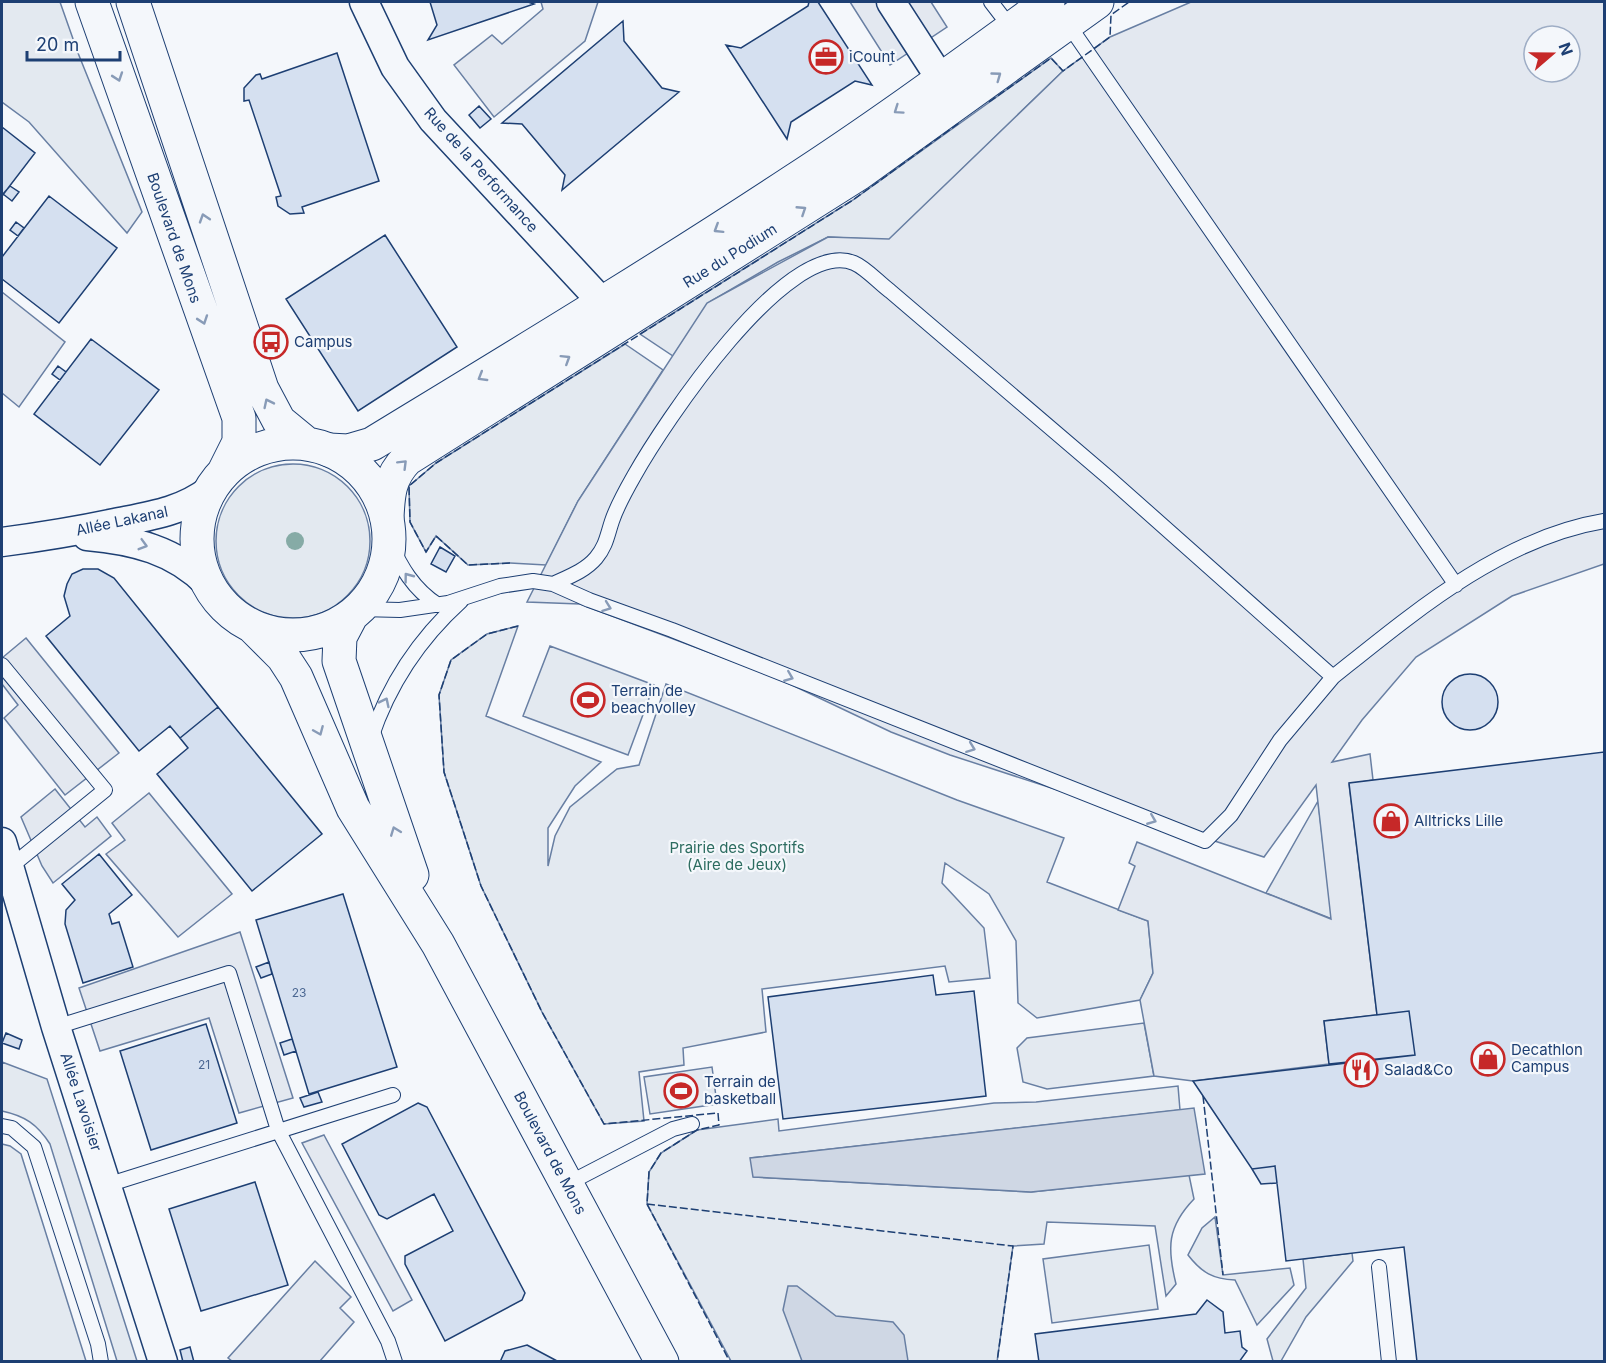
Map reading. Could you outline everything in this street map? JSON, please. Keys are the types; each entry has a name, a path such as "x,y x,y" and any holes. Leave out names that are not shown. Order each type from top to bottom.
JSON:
{"main road":[{"name":"Boulevard de Mons","path":"92,2 239,418 239,442 217,481"},
{"path":"133,2 262,389 279,421 318,447 350,462 366,477 379,497 388,530 381,578 354,613 327,630 303,636 278,635 253,627 222,605 208,584 199,562 196,537 200,513 217,481 242,458 262,448 285,443 318,447"},
{"name":"Rue du Podium","path":"318,447 348,451 372,444 610,315 858,174 949,92 1011,28 1056,9 1097,2"},
{"name":"Rue du Podium","path":"949,92 1056,9"},
{"name":"Rue du Podium","path":"388,530 390,483 396,470 407,459 610,315"},
{"name":"Boulevard de Mons","path":"354,613 340,637 338,655 390,818 438,944"},
{"name":"Boulevard de Mons","path":"253,627 283,657 296,677 353,808 438,944 662,1362"}],"street":[{"name":"Rue de la Performance","path":"364,2 395,67 433,120 610,315"},
{"path":"891,2 949,92"},
{"name":"Allée Lakanal","path":"2,542 159,515 194,502 217,481"},
{"name":"Allée Lakanal","path":"64,533 132,542 156,549 182,561 208,584"},
{"name":"Allée Lavoisier","path":"4,860 164,1362"}],"lane":[{"path":"991,2 1011,28"},
{"path":"1056,9 1456,585"},
{"path":"554,584 574,575 595,560 608,542 612,522 635,474 695,384 763,303 798,274 821,262 853,263 890,291 1037,416 1333,678"},
{"path":"354,613 438,605 513,583 533,581 554,584 589,600 686,636 1205,841 1231,815 1280,740 1333,678 1423,606 1482,567 1541,541 1605,521"},
{"path":"388,530 401,567 424,596 438,605"},
{"path":"368,749 378,717 408,657 440,620 463,599"},
{"path":"2,665 105,790 4,860"},
{"path":"56,1027 230,973 278,1130 388,1341 395,1362"},
{"path":"107,1185 393,1095"},
{"path":"567,1184 662,1134 692,1124"},
{"path":"2,1126 12,1128 34,1147 98,1344 101,1362"},
{"path":"1379,1267 1389,1362"}],"green space":[{"path":"2,2 60,2 142,212 127,233 29,122 2,102"},
{"path":"1051,58 1063,71 889,240 828,237 778,262 711,301 673,356 640,334 853,200"},
{"path":"625,344 663,370 578,501 546,565 510,563 468,565 436,536 426,552 410,522 409,486 436,463"},
{"path":"293,464 308,465 323,470 348,486 364,511 369,526 369,556 364,571 348,596 323,612 308,617 293,618 278,617 263,612 238,596 222,571 217,556 216,541 217,526 222,511 238,486 263,470 278,465"},
{"name":"Prairie des Sportifs (Aire de Jeux)","path":"518,626 486,716 601,762 575,786 548,828 548,866 555,836 570,807 617,769 639,765 666,684 957,800 1064,838 1047,882 1148,921 1153,973 1140,1000 1037,1018 1018,1003 1016,941 989,894 945,863 942,883 984,928 990,978 949,982 945,966 762,989 766,1032 683,1048 684,1065 639,1072 644,1121 604,1124 542,1012 481,886 444,772 439,695 451,660 487,634"},
{"name":"Terrain de beachvolley","path":"550,646 654,685 628,755 523,716"},
{"path":"1318,801 1332,919 1266,893"},
{"path":"1144,1023 1154,1076 1047,1089 1023,1082 1017,1048 1027,1038"},
{"path":"2,1062 47,1079 137,1361 117,1361 50,1144 30,1122 2,1111"},
{"name":"Terrain de basketball","path":"712,1067 717,1104 650,1114 644,1077"},
{"path":"1178,1086 1180,1110 751,1158 754,1177 1031,1192 1189,1175 1194,1199 1185,1209 1174,1229 1171,1259 1176,1284 1166,1296 1155,1226 1047,1222 1044,1244 1013,1246 997,1362 731,1361 647,1204 649,1172 661,1153 697,1130 778,1119 779,1131 994,1103 1036,1102"},
{"path":"2,1144 10,1146 21,1154 86,1361 2,1361"},
{"path":"1215,1217 1223,1275 1290,1268 1294,1285 1257,1325 1235,1280 1208,1274 1188,1255 1202,1228"},
{"path":"1149,1245 1158,1309 1052,1323 1043,1259"},
{"path":"1352,1253 1353,1261 1306,1317 1281,1361 1273,1361 1267,1339 1306,1288 1303,1259"}],"shaded area":[{"path":"541,2 598,2 585,41 494,117 454,65 492,35 502,44 543,9"},
{"path":"850,2 931,2 947,27 890,65"},
{"path":"1191,2 1604,2 1604,564 1512,596 1416,657 1362,720 1332,762 1370,754 1373,780 1349,784 1377,1015 1324,1021 1329,1064 1193,1081 1154,1076 1140,1000 1153,973 1148,921 1118,910 1135,866 1129,863 1137,842 1331,919 1316,785 1264,857 950,755 891,732 775,677 580,604 527,602 578,501 707,303 828,237 889,239 1063,71 1110,37"},
{"path":"2,292 65,342 19,407 2,393"},
{"path":"26,638 119,753 65,795 4,718 18,705 2,684 2,658"},
{"path":"55,789 85,827 97,817 111,836 53,883 42,866 21,817"},
{"path":"149,793 232,894 178,937 106,854 125,840 112,823"},
{"path":"240,932 293,1098 239,1113 209,1018 100,1051 79,988"},
{"path":"1194,1108 1205,1174 1031,1192 753,1177 750,1158"},
{"path":"324,1135 412,1300 393,1311 302,1143"},
{"path":"315,1261 351,1297 340,1308 354,1322 320,1361 232,1361 228,1358"},
{"path":"788,1286 797,1286 836,1316 893,1322 904,1335 908,1361 802,1361 783,1310"}],"building":[{"path":"430,2 528,2 534,4 428,40 437,25"},
{"path":"809,2 818,2 872,85 855,81 791,122 787,139 726,45 741,48 808,6"},
{"path":"623,21 624,41 662,88 679,92 562,190 565,175 522,124 502,123"},
{"path":"337,53 379,181 302,207 304,213 290,214 278,206 276,197 281,196 249,100 244,101 244,88 256,75 260,74 262,79"},
{"path":"479,106 491,119 480,128 469,115"},
{"path":"2,127 35,153 2,196"},
{"path":"10,186 19,192 12,201 3,194"},
{"path":"49,196 117,248 59,323 2,279 2,257"},
{"path":"16,222 24,228 18,236 10,230"},
{"path":"385,235 457,347 358,411 286,299"},
{"path":"91,339 159,390 100,465 34,414"},
{"path":"58,366 66,372 60,380 52,374"},
{"path":"440,547 455,556 446,572 431,564"},
{"path":"83,569 98,569 114,578 218,707 180,738 170,726 139,751 46,636 70,616 64,596 67,584 72,574"},
{"path":"1464,674 1476,674 1486,678 1494,686 1498,702 1494,718 1486,726 1476,730 1464,730 1454,726 1446,718 1442,708 1442,696 1446,686 1454,678"},
{"path":"218,707 322,834 252,891 157,774 188,748 180,738"},
{"name":"Decathlon Campus","path":"1604,752 1604,1362 1417,1362 1404,1247 1286,1261 1275,1166 1252,1169 1193,1081 1415,1055 1409,1011 1377,1015 1349,783"},
{"path":"99,854 132,895 109,914 112,924 119,922 133,967 83,983 65,924 66,910 75,900 62,884"},
{"path":"343,894 397,1067 309,1094 256,920"},
{"path":"269,962 272,974 261,978 256,967"},
{"path":"933,975 936,995 974,991 986,1096 783,1119 768,997"},
{"path":"1409,1011 1415,1055 1329,1064 1324,1021"},
{"path":"206,1024 237,1123 151,1150 120,1051"},
{"path":"6,1033 22,1040 19,1049 2,1043"},
{"path":"292,1039 296,1051 284,1055 280,1043"},
{"path":"318,1092 322,1102 304,1107 300,1098"},
{"path":"418,1103 427,1107 525,1293 522,1300 445,1341 405,1264 405,1256 453,1231 434,1194 387,1219 379,1215 342,1144"},
{"path":"1275,1166 1277,1183 1261,1184 1252,1169"},
{"path":"255,1182 288,1285 201,1311 169,1209"},
{"path":"1207,1300 1223,1312 1225,1333 1240,1331 1242,1347 1247,1351 1239,1362 1039,1362 1035,1334 1196,1314"},
{"path":"527,1345 559,1362 500,1362 505,1351"},
{"path":"190,1347 194,1362 183,1362 180,1350"}],"fence":[{"path":"989,102 1051,58 1063,71 1110,37 1111,15 1129,2"},
{"path":"510,563 468,565 436,536 426,552 410,522 409,486 436,463 853,200 959,123"},
{"path":"518,626 487,634 451,660 439,695 444,772 481,886 542,1012 604,1124 718,1113 719,1125 697,1130 661,1153 649,1172 647,1204 730,1362"},
{"path":"1203,1096 1223,1275"},
{"path":"647,1204 1013,1246 997,1362"}],"place":[{"name":"iCount","path":"826,57"},
{"name":"Campus","path":"271,342"},
{"name":"Terrain de beachvolley","path":"588,700"},
{"name":"Alltricks Lille","path":"1391,821"},
{"name":"Decathlon Campus","path":"1488,1059"},
{"name":"Salad&Co","path":"1361,1070"},
{"name":"Terrain de basketball","path":"681,1091"}]}
